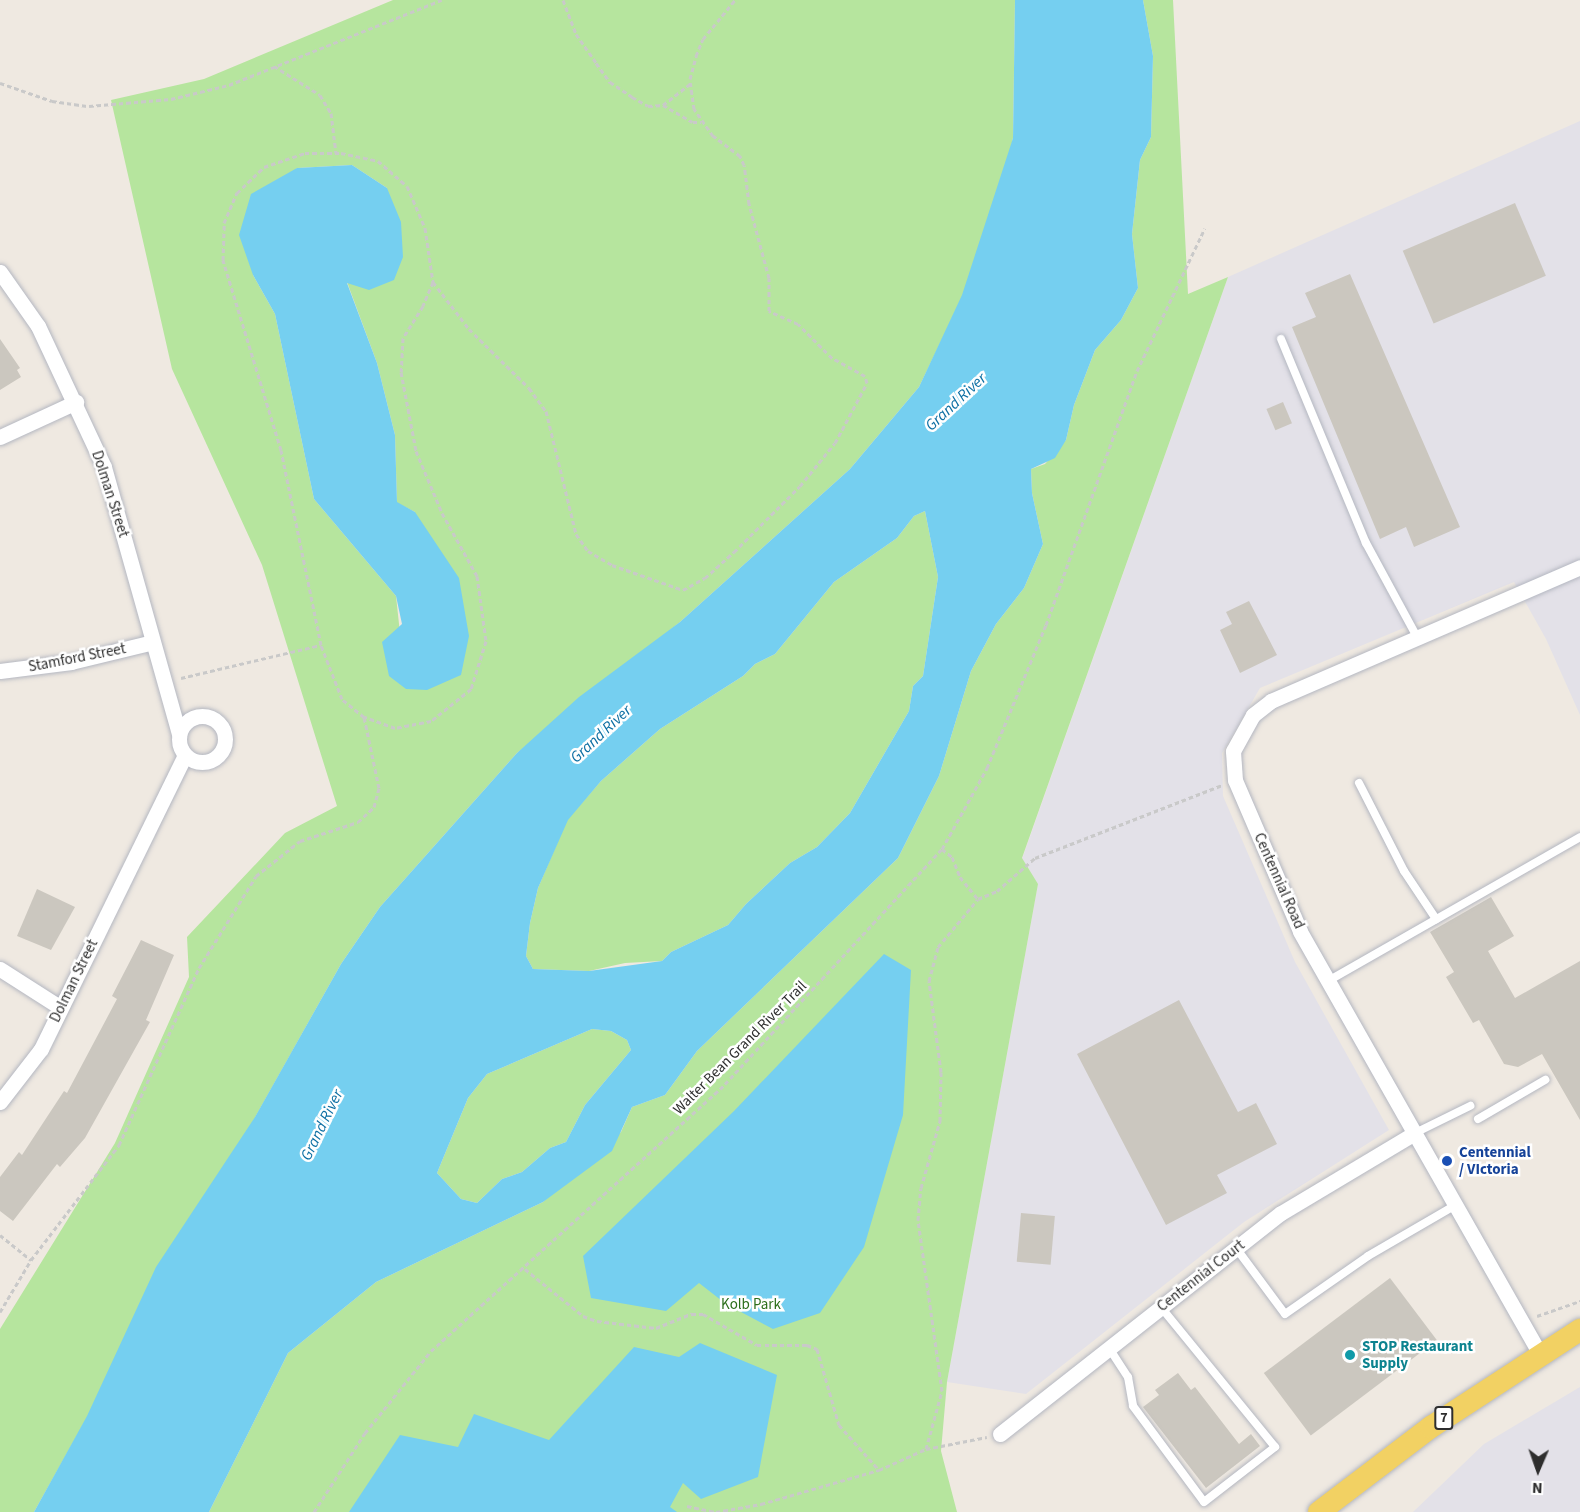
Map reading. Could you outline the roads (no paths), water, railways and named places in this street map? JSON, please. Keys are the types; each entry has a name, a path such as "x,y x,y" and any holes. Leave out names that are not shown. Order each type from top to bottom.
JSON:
{"main road":[{"name":"7","path":"1319,1512 1431,1427 1580,1330"}],"street":[{"name":"Dolman Street","path":"0,272 38,326 76,402 111,490 185,755 41,1049 0,1102"},
{"path":"0,437 76,402"},
{"name":"Centennial Road","path":"1540,1354 1413,1134 1300,931 1235,780 1233,751 1253,715 1271,701 1580,567"},
{"name":"Stamford Street","path":"0,671 70,662 153,642"},
{"path":"179,734 187,721 201,715 216,720 225,732 224,747 214,759 199,762 185,755"},
{"path":"0,969 60,1008"},
{"name":"Centennial Court","path":"1000,1434 1281,1213 1413,1134"}],"lane":[{"path":"1281,339 1366,543 1417,638"},
{"path":"1359,783 1404,871 1436,919"},
{"path":"1328,981 1580,837"},
{"path":"1478,1119 1545,1080"},
{"path":"1413,1134 1470,1106"},
{"path":"1236,1248 1285,1314 1368,1256 1454,1206"},
{"path":"1109,1348 1128,1377 1133,1406 1204,1502 1275,1447 1161,1307"}],"water":[{"name":"Grand River","path":"1015,0 1143,0 1153,56 1151,137 1140,160 1132,234 1138,288 1121,320 1095,350 1074,405 1066,440 1055,458 1031,469 1032,493 1043,544 1024,588 996,624 971,671 939,776 898,858 697,1051 665,1095 632,1107 612,1151 543,1202 376,1282 288,1353 209,1512 34,1512 87,1416 156,1267 255,1117 341,964 380,907 517,753 579,697 680,622 850,469 919,387 962,295 1013,138","holes":["925,511 938,577 923,676 913,686 909,711 850,813 817,847 790,863 746,904 728,925 671,952 662,961 589,971 533,969 526,956 538,888 568,820 601,781 660,729 743,676 755,664 775,654 834,582 897,538 914,516","592,1029 611,1031 627,1040 631,1050 585,1105 566,1142 550,1148 522,1172 502,1179 477,1203 461,1199 437,1173 468,1098 487,1074"]},
{"path":"352,165 387,188 401,222 403,257 394,280 369,290 347,283 377,363 395,435 397,502 415,512 459,578 469,636 461,675 427,690 406,689 389,676 382,642 402,624 396,596 314,499 275,314 253,275 239,235 251,194 297,168"},
{"path":"884,954 911,970 903,1115 864,1247 820,1313 773,1329 726,1304 699,1283 666,1311 591,1298 583,1256 734,1111"},
{"path":"700,1343 777,1375 758,1477 701,1499 683,1483 670,1507 677,1512 349,1512 400,1435 458,1447 474,1414 549,1440 634,1347 679,1357"}],"place":[{"name":"Centennial / VIctoria","path":"1447,1161"},
{"name":"STOP Restaurant Supply","path":"1350,1355"}],"park label":[{"name":"Kolb Park","path":"751,1305"}]}
